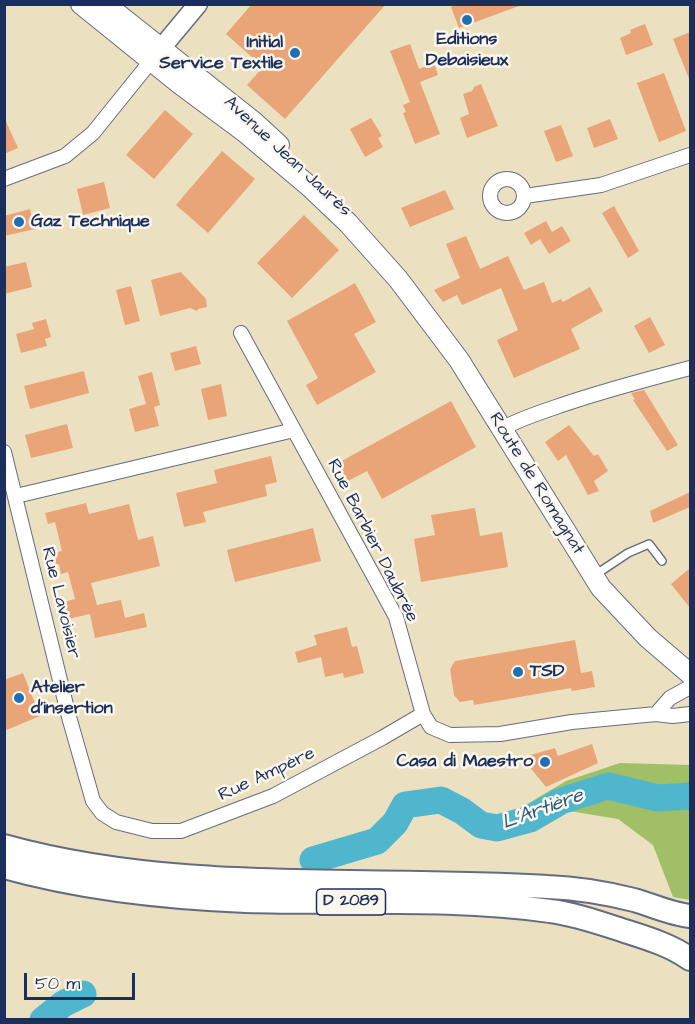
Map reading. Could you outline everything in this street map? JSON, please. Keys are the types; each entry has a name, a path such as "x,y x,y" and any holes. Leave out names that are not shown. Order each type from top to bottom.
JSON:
{"highway":[{"name":"D 2089","path":"4,846 41,856 136,872 240,878 550,887 632,899 690,916"},
{"name":"D 2089","path":"4,867 43,878 141,892 244,901 480,904 552,911 652,940 690,959"}],"main road":[{"name":"Avenue Jean Jaurès","path":"81,4 156,54"},
{"name":"Avenue Jean Jaurès","path":"105,4 156,54 309,186 401,277"},
{"name":"Route de Romagnat","path":"401,277 505,427 613,601 648,638 690,674"},
{"name":"Route de Romagnat","path":"596,573 668,643 690,654"}],"street":[{"path":"4,179 65,156 93,133 198,4"},
{"path":"525,196 601,185 690,155"},
{"name":"Rue Barbier Daubrée","path":"241,333 396,617 423,714"},
{"path":"505,427 622,385 690,368"},
{"path":"16,496 294,429"},
{"name":"Rue Lavoisier","path":"4,452 69,717 93,801 102,813 117,822"},
{"path":"656,714 670,698 690,687"},
{"path":"423,714 431,727 450,735 500,734 572,722 656,714 673,716 690,714"},
{"name":"Rue Ampère","path":"117,822 152,831 181,831 273,796 423,714"}],"lane":[{"path":"596,573 628,553 649,544 662,561"}],"green space":[{"path":"620,763 690,765 690,900 673,897 653,845 618,819 524,806 566,781"}],"building":[{"name":"Initial Service Textile","path":"252,4 386,4 285,119 247,85 263,67 226,34"},
{"name":"Editions Debaisieux","path":"458,4 518,4 519,6 459,28 451,7"},
{"path":"645,24 653,45 626,55 620,38 631,33 630,30"},
{"path":"690,32 690,81 673,39"},
{"path":"410,44 419,69 434,63 438,75 420,82 440,134 415,144 403,113 406,112 403,105 410,102 390,51"},
{"path":"664,73 686,131 659,142 637,83"},
{"path":"481,84 498,126 467,138 460,118 469,114 463,94"},
{"path":"165,110 193,134 154,179 126,155"},
{"path":"4,117 18,148 4,154"},
{"path":"371,118 382,136 378,138 383,147 365,157 350,129"},
{"path":"610,119 618,139 594,148 587,128"},
{"path":"561,125 573,156 556,162 544,131"},
{"path":"222,151 255,179 208,233 176,205"},
{"path":"104,182 110,208 83,215 77,189"},
{"path":"445,190 454,209 410,227 401,208"},
{"path":"614,206 639,251 628,258 602,213"},
{"name":"Gaz Technique","path":"30,209 35,229 4,236 4,216"},
{"path":"304,215 339,250 292,298 257,263"},
{"path":"546,221 552,232 562,226 571,241 549,254 540,239 531,245 524,233"},
{"path":"466,236 480,269 508,256 524,290 544,282 552,303 561,299 563,302 590,287 603,311 571,329 580,349 514,378 497,340 518,330 501,288 462,305 457,295 443,302 434,290 460,278 446,244"},
{"path":"26,262 32,287 4,294 4,267"},
{"path":"181,272 206,299 207,307 197,311 190,308 160,316 151,280"},
{"path":"355,283 376,322 354,334 376,372 317,405 306,385 318,378 287,321"},
{"path":"131,286 140,321 125,325 116,290"},
{"path":"650,317 665,345 649,353 634,326"},
{"path":"46,319 51,337 45,339 47,346 21,353 16,334 34,329 32,323"},
{"path":"196,346 201,364 175,371 170,353"},
{"path":"84,371 89,393 30,409 24,386"},
{"path":"152,372 160,405 154,407 159,426 135,432 129,409 146,404 138,376"},
{"path":"221,384 227,416 208,420 201,389"},
{"path":"644,390 678,445 667,451 633,400 635,399 631,393"},
{"path":"451,401 476,447 382,499 367,471 348,481 338,463"},
{"path":"67,424 73,448 31,458 25,435"},
{"path":"569,425 594,456 598,454 608,471 594,481 599,491 588,495 566,455 558,461 545,442"},
{"path":"271,456 277,482 265,485 267,496 203,512 206,522 184,527 176,493 217,483 214,470"},
{"path":"690,492 690,507 653,523 650,511"},
{"path":"86,503 89,514 129,504 138,540 153,536 160,566 91,583 97,605 121,600 125,618 144,613 147,627 95,638 90,614 68,619 64,602 75,599 68,572 61,574 59,564 55,565 52,553 62,551 55,522 48,524 45,513"},
{"path":"475,508 480,536 502,532 508,567 421,582 414,539 435,535 431,515"},
{"path":"313,528 321,561 235,582 227,550"},
{"path":"690,568 690,608 671,584"},
{"path":"347,627 352,647 357,646 364,673 344,678 343,673 325,677 321,657 298,663 295,652 317,645 314,635"},
{"name":"TSD","path":"575,640 581,673 592,671 595,687 572,691 571,688 474,705 473,700 460,702 454,695 450,669 455,661"},
{"name":"Atelier d'insertion","path":"23,673 40,716 4,731 4,680"},
{"path":"592,744 598,763 546,787 524,760 530,755 555,748 558,756"}],"waterway":[{"name":"L'Artière","path":"313,860 377,841 395,823 405,805 441,800 462,811 481,825 497,828 530,819 561,801 608,786 658,798 690,796"},
{"name":"L'Artière","path":"43,1020 63,1004 83,994"}],"place":[{"name":"Editions Debaisieux","path":"467,20"},
{"name":"Initial Service Textile","path":"295,53"},
{"name":"Gaz Technique","path":"19,222"},
{"name":"TSD","path":"518,672"},
{"name":"Atelier d'insertion","path":"19,698"},
{"name":"Casa di Maestro","path":"545,762"}]}
